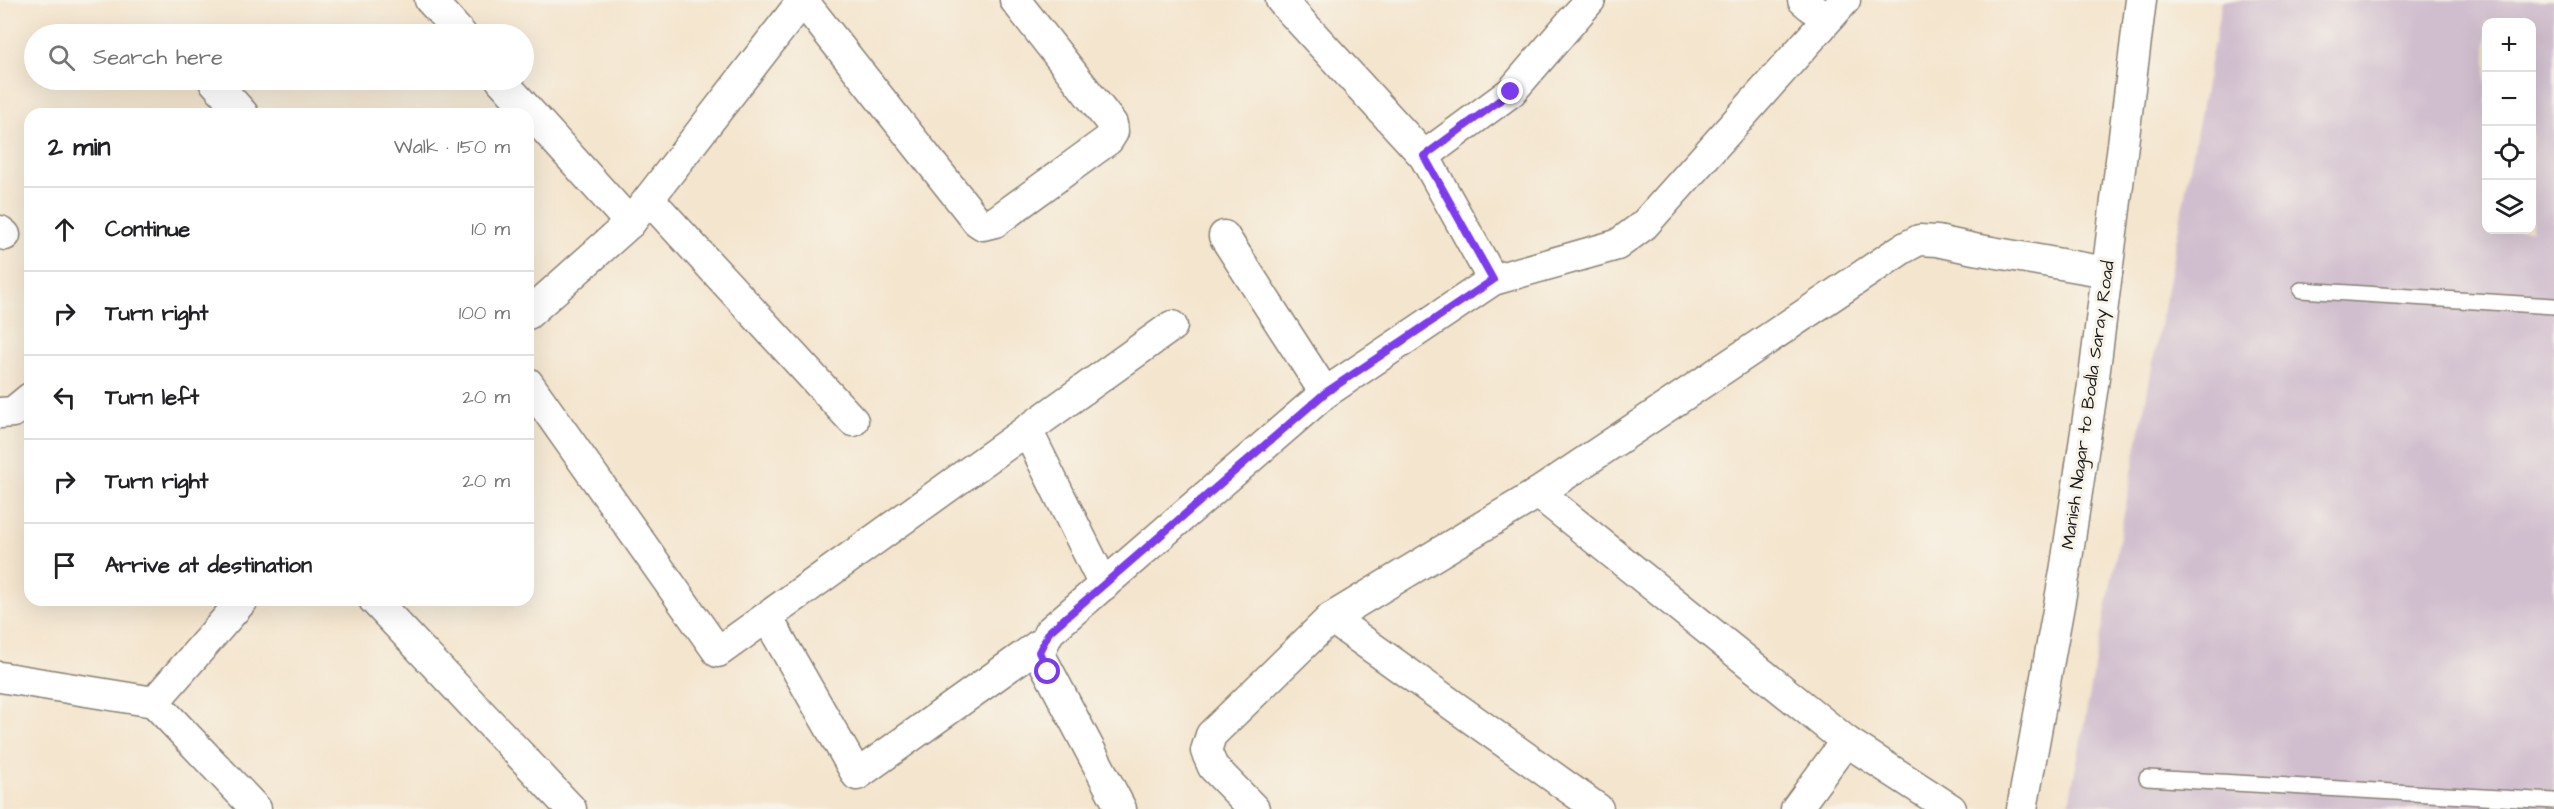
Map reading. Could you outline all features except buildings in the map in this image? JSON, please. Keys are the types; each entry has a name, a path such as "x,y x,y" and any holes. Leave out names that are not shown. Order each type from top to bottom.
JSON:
{"street":[{"path":"430,0 451,24"},
{"path":"534,309 630,223 803,0 977,221 983,225 995,222 1108,140 1113,132 1112,124 1016,0"},
{"path":"1424,156 1511,92 1590,0"},
{"path":"1803,0 1822,16 1824,22 1820,28"},
{"path":"1121,809 1039,652 1049,632 1325,393 1493,280 1617,245 1644,225 1845,0"},
{"name":"Manish Nagar to Bodla Saray Road","path":"2022,809 2065,572 2107,272 2141,0"},
{"path":"1286,2 1424,156 1493,280"},
{"path":"222,90 238,108"},
{"path":"510,90 526,108"},
{"path":"534,117 630,223"},
{"path":"649,199 853,421"},
{"path":"1224,236 1325,393"},
{"path":"1254,809 1213,767 1206,751 1211,735 1331,618 1538,493 1912,243 1919,240 1937,241 2107,272"},
{"path":"534,391 717,652 1172,326"},
{"path":"0,412 12,412 24,403"},
{"path":"1027,430 1104,585"},
{"path":"1538,493 1846,741 1951,809"},
{"path":"154,702 238,606"},
{"path":"380,606 570,809"},
{"path":"767,617 857,775 1042,642"},
{"path":"1331,618 1598,809"},
{"path":"0,677 154,702 256,809"},
{"path":"1796,809 1846,741"}],"lane":[{"path":"2301,290 2554,306"},
{"path":"2147,778 2554,801"}],"shaded area":[{"path":"2222,0 2554,0 2554,809 2180,809 2069,803"}],"route":[{"path":"1048,672 1039,652 1049,632 1325,393 1493,280 1424,156 1511,92"}]}
